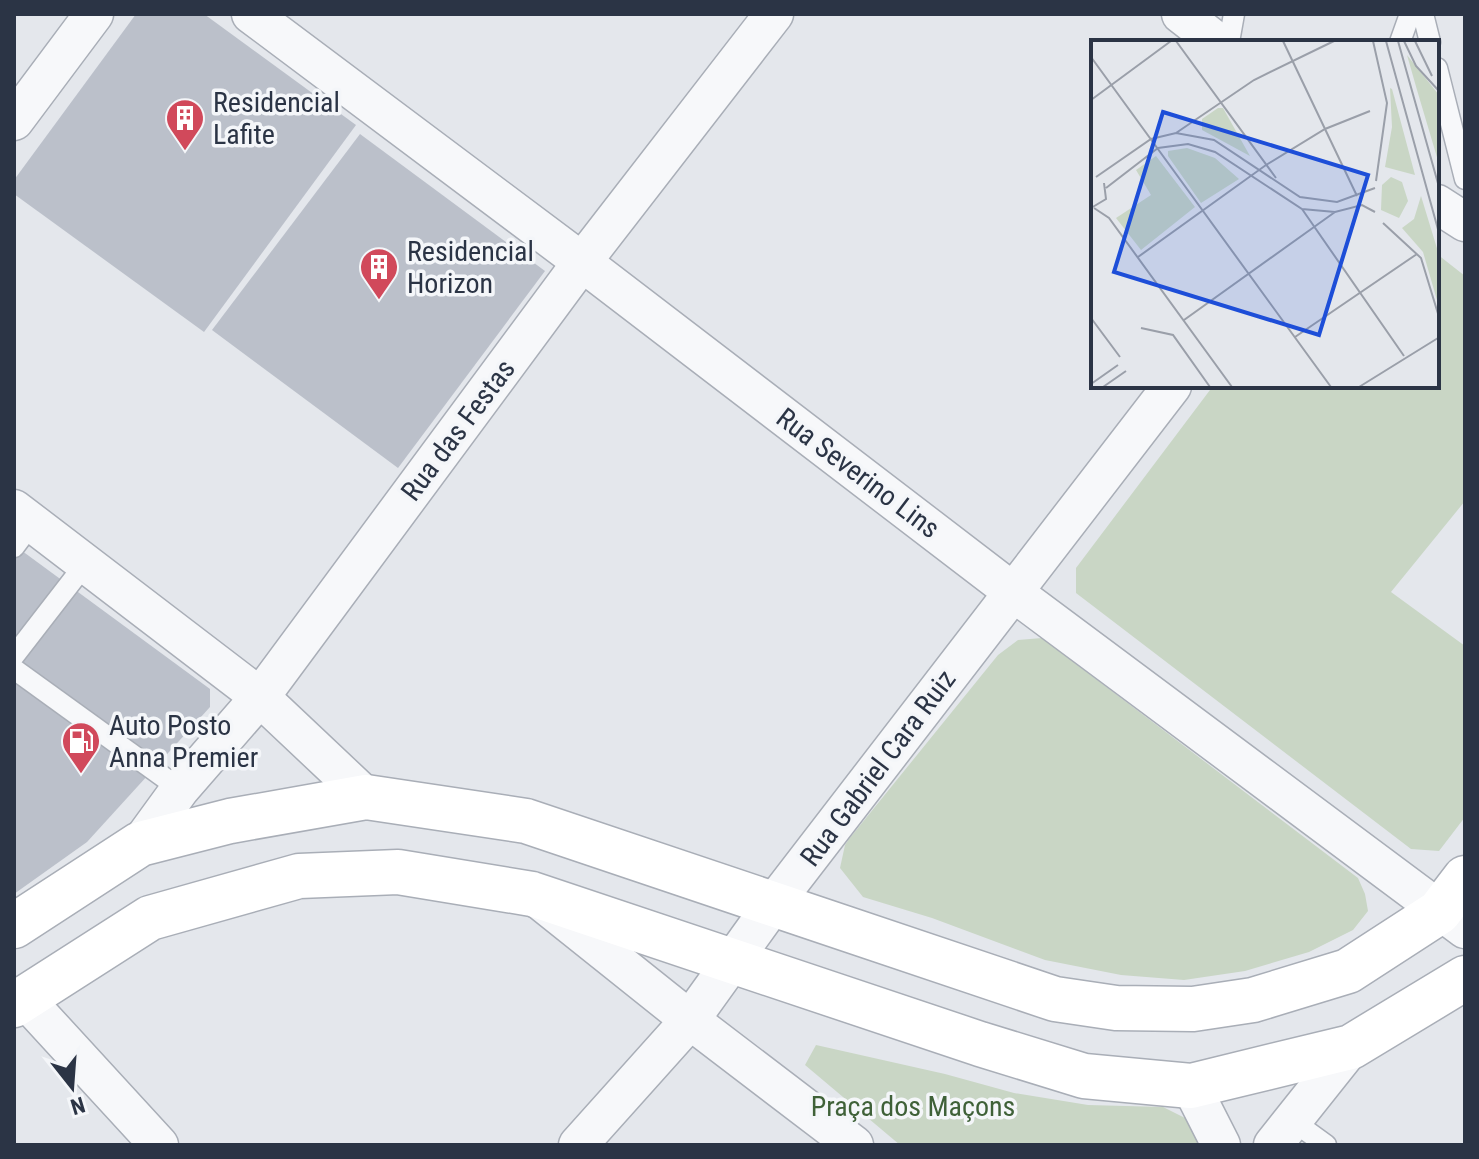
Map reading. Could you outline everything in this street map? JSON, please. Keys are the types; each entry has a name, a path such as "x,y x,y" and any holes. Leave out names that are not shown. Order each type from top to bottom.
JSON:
{"main road":[{"path":"14,926 140,844 230,821 366,797 526,821 1055,999 1116,1008 1193,1009 1253,1000 1348,971 1456,906"},
{"path":"19,1002 150,918 299,876 398,872 532,894 1084,1076 1191,1086 1351,1047 1465,978"}],"street":[{"path":"14,121 94,14"},
{"name":"Rua Severino Lins","path":"251,14 582,262 1013,592 1456,906"},
{"name":"Rua das Festas","path":"140,844 180,789 260,697 582,262 774,14"},
{"path":"1181,14 1214,40"},
{"path":"1439,205 1465,222"},
{"name":"Rua Gabriel Cara Ruiz","path":"578,1145 690,1020 774,903 1170,388"},
{"path":"20,526 86,563 260,697 366,797"},
{"path":"532,894 854,1145"},
{"path":"19,1002 159,1145"},
{"path":"1283,1133 1351,1047"},
{"path":"1191,1086 1221,1145"}],"lane":[{"path":"1229,40 1234,14"},
{"path":"1401,40 1410,14"},
{"path":"1423,14 1430,40"},
{"path":"1439,76 1465,179"},
{"path":"14,656 86,563"},
{"path":"14,669 180,789"},
{"path":"1283,1133 1326,1145"}],"green space":[{"path":"1439,256 1465,276 1465,501 1391,592 1465,646 1465,817 1439,851 1411,849 1076,593 1076,568 1211,388 1439,388"},
{"path":"1042,638 1358,878 1368,911 1353,930 1309,952 1245,971 1184,980 1121,975 1045,960 932,918 863,897 840,868 849,839 998,655 1018,640"},
{"name":"Praça dos Maçons","path":"816,1045 1014,1093 1088,1105 1163,1107 1189,1120 1206,1145 900,1145 805,1065"}],"building":[{"name":"Residencial Lafite","path":"136,14 204,14 356,125 204,332 14,194 14,180"},
{"name":"Residencial Horizon","path":"360,134 545,271 398,468 212,330"},
{"name":"Auto Posto Anna Premier","path":"14,545 210,689 210,707 87,842 14,894"}],"place":[{"name":"Residencial Lafite","path":"185,152"},
{"name":"Residencial Horizon","path":"379,301"},
{"name":"Auto Posto Anna Premier","path":"81,775"}]}
